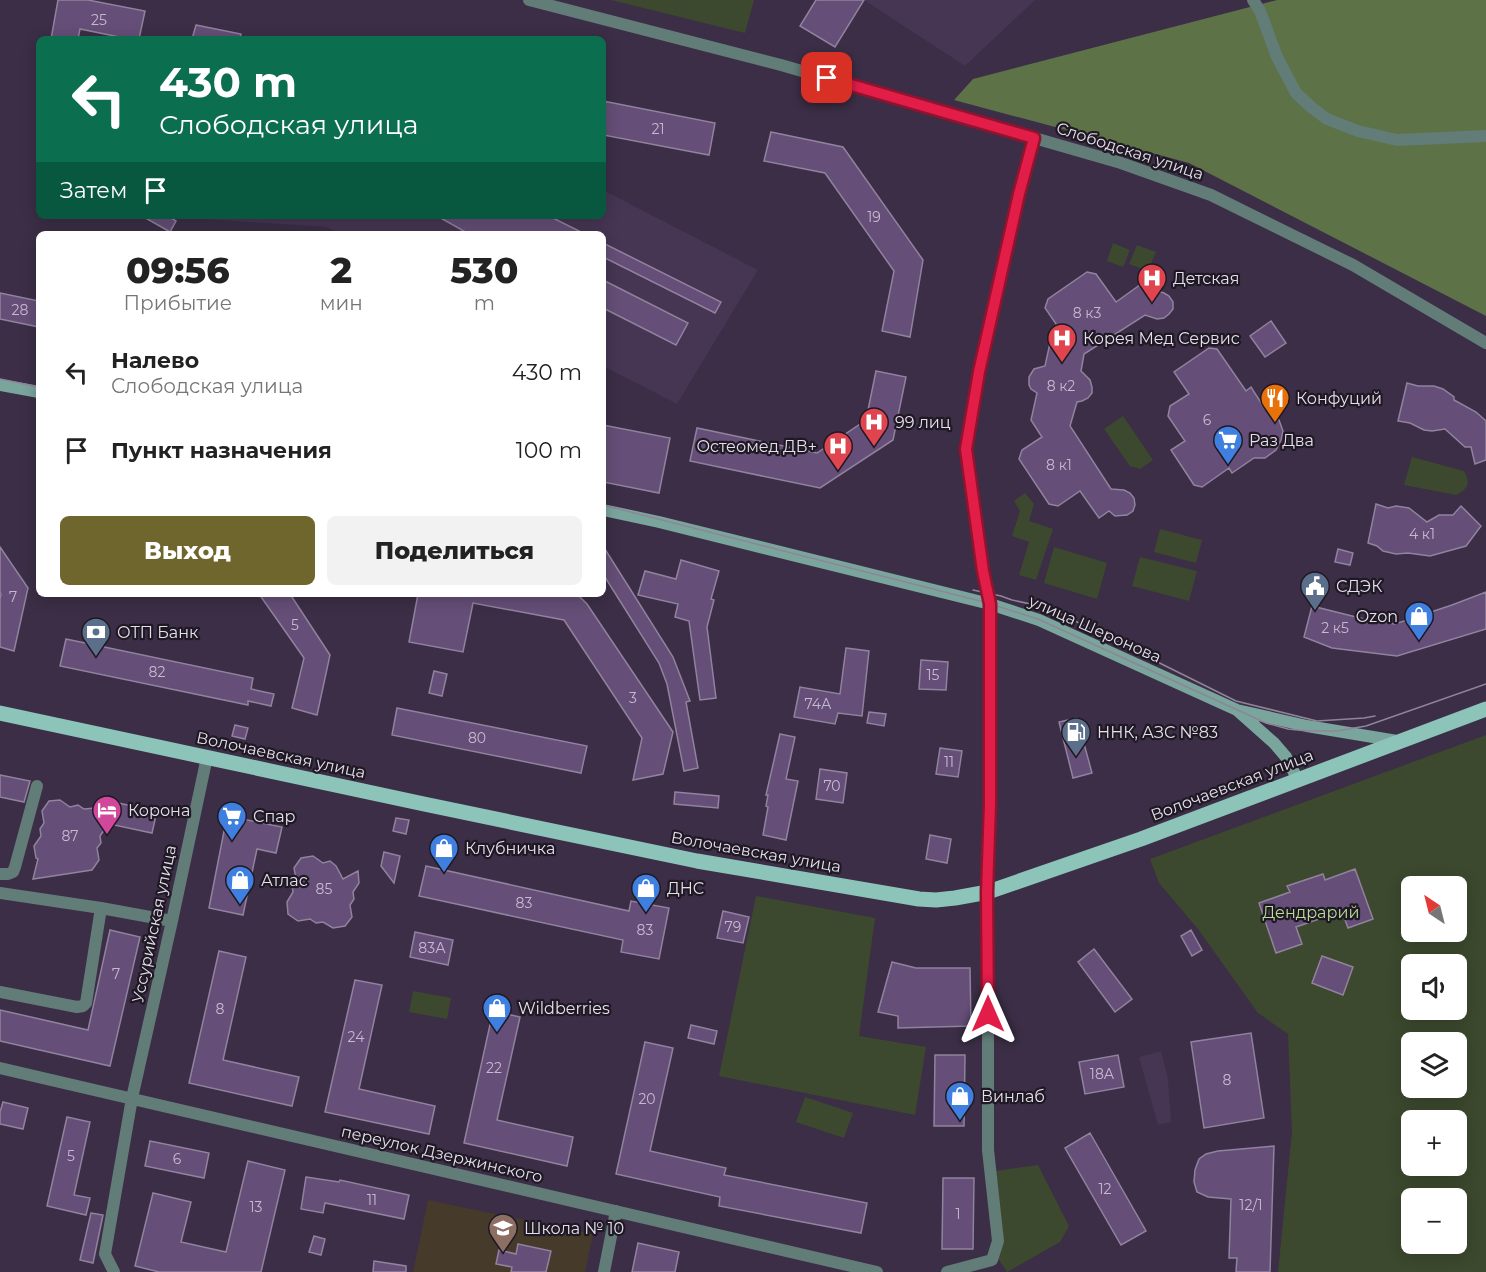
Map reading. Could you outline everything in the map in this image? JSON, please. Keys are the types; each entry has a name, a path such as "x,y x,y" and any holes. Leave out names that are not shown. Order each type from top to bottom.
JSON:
{"main road":[{"path":"0,385 36,391"},
{"name":"улица Шеронова","path":"606,511 990,604 1039,620 1237,710 1307,726 1397,741"},
{"name":"Волочаевская улица","path":"0,713 686,858 919,899 936,900 987,892 1141,838 1486,709"},
{"path":"1237,710 1274,742 1286,756 1298,780"}],"street":[{"name":"Слободская улица","path":"529,0 781,65 1121,163 1211,195 1353,265 1486,343"},
{"path":"1253,0 1263,19 1277,57 1296,93 1327,119 1358,131 1397,140 1486,136"},
{"path":"947,1272 992,1260 998,1241 988,1150 987,892 990,804 990,604 983,571 966,449 979,372 1034,138"},
{"name":"Уссурийская улица","path":"114,1272 105,1254 132,1098 207,758"},
{"path":"0,874 13,872 37,786"},
{"path":"0,893 172,921"},
{"path":"0,992 77,1007 83,1006 86,1003 101,908"},
{"name":"переулок Дзержинского","path":"0,1068 877,1272"},
{"path":"604,1272 616,1211"}],"shaded area":[{"path":"864,0 1035,0 965,66"},
{"path":"606,192 758,270 677,404 606,368 606,231 335,231 326,227 205,219 606,219"},
{"path":"1161,1051 1168,1079 1171,1122 1158,1125 1139,1057"},
{"name":"Школа № 10","path":"428,1200 593,1234 585,1272 413,1272"}],"green space":[{"path":"611,0 754,0 745,33"},
{"path":"1277,0 1486,0 1486,316 1189,163 954,100 973,79"},
{"path":"1113,243 1130,250 1123,267 1107,261"},
{"path":"1137,245 1156,252 1148,271 1129,264"},
{"path":"1123,416 1153,460 1140,469 1130,466 1104,429"},
{"path":"1412,457 1464,471 1467,485 1456,495 1404,485"},
{"path":"1025,493 1034,504 1029,521 1053,529 1036,580 1019,575 1029,542 1012,536 1020,511 1014,501"},
{"path":"1160,529 1202,540 1196,563 1154,552"},
{"path":"1054,547 1107,563 1097,599 1044,583"},
{"path":"1140,557 1197,571 1189,601 1132,586"},
{"name":"Дендрарий","path":"1486,735 1486,1272 1278,1272 1292,1132 1288,1034 1258,1013 1198,929 1159,883 1150,859"},
{"path":"756,896 875,918 859,1036 926,1047 915,1115 719,1076"},
{"path":"413,991 451,998 447,1019 409,1012"},
{"path":"805,1097 853,1113 844,1138 796,1122"},
{"path":"1038,1165 1069,1226 1060,1242 1007,1272 994,1252 995,1171"}],"building":[{"path":"58,0 88,0 145,11 140,36 114,36 80,29 79,36 52,36"},
{"path":"816,0 864,0 835,47 800,26"},
{"path":"196,25 241,34 241,36 193,36"},
{"path":"606,102 715,123 709,155 606,136"},
{"path":"771,132 843,147 923,260 910,337 882,331 894,271 825,173 764,161"},
{"path":"147,219 173,219 176,221 171,231"},
{"path":"442,219 555,219 579,231 464,231"},
{"path":"606,244 721,302 715,313 606,258"},
{"path":"1087,272 1096,274 1116,302 1144,282 1151,294 1158,291 1164,293 1173,302 1173,309 1164,318 1157,319 1145,315 1084,354 1081,371 1090,380 1092,393 1088,398 1077,402 1070,426 1111,489 1130,493 1135,505 1133,511 1127,515 1115,516 1109,511 1099,518 1080,491 1058,506 1049,504 1019,459 1022,450 1042,437 1031,420 1037,393 1029,385 1029,377 1034,369 1045,366 1050,343 1063,334 1045,308 1048,299"},
{"path":"606,282 688,323 676,345 606,310"},
{"path":"0,293 36,300 36,326 0,319"},
{"path":"1271,321 1286,343 1265,357 1250,336"},
{"path":"1209,348 1217,349 1246,391 1251,387 1265,409 1273,412 1279,420 1283,431 1276,450 1265,458 1254,458 1232,473 1229,468 1202,487 1194,485 1171,450 1185,441 1168,416 1170,406 1189,394 1174,372"},
{"path":"876,371 906,377 893,440 820,488 690,461 697,428 817,453 866,420"},
{"path":"1407,383 1443,389 1454,397 1454,400 1476,412 1486,421 1486,460 1475,464 1471,447 1465,447 1445,429 1424,430 1410,423 1398,421"},
{"path":"606,426 670,438 659,493 606,483"},
{"path":"1376,504 1388,508 1396,506 1409,508 1427,522 1439,515 1453,515 1461,506 1481,526 1466,546 1430,556 1396,554 1383,551 1368,543"},
{"path":"0,547 28,588 14,651 0,647"},
{"path":"1338,549 1353,553 1350,565 1335,562"},
{"path":"606,551 673,657 690,701 686,702 698,768 684,771 667,684 659,663 606,579"},
{"path":"681,560 719,571 711,599 714,600 707,627 716,698 700,700 689,621 675,617 678,604 638,595 645,571 676,579"},
{"path":"1486,592 1486,629 1397,656 1332,648 1304,637 1312,606 1395,624"},
{"path":"261,597 292,597 330,655 317,715 292,708 304,658"},
{"path":"417,597 580,597 587,604 673,732 663,774 633,780 642,738 564,620 473,603 463,652 409,642"},
{"path":"66,639 253,678 251,689 274,694 271,706 248,701 248,705 60,666"},
{"path":"846,648 869,651 862,716 838,713 835,724 794,717 800,687 840,694"},
{"path":"921,660 948,662 946,690 919,689"},
{"path":"434,671 447,674 442,696 429,693"},
{"path":"397,708 587,746 581,773 392,735"},
{"path":"869,712 886,714 884,726 867,723"},
{"path":"1077,718 1092,773 1073,778 1059,722"},
{"path":"235,725 248,728 245,739 232,736"},
{"path":"780,734 795,737 786,779 798,781 786,840 763,835 768,807 766,806 768,795 766,795"},
{"path":"940,748 962,751 958,777 936,774"},
{"path":"820,769 847,773 843,803 816,799"},
{"path":"0,775 30,781 24,802 0,797"},
{"path":"675,792 719,796 718,808 674,804"},
{"path":"60,800 70,807 78,805 84,809 95,808 112,819 100,836 101,843 97,848 99,860 92,870 33,879 38,859 34,846 41,836 40,829 44,823 42,811 49,801"},
{"path":"118,803 157,811 152,833 114,825"},
{"path":"227,816 282,827 276,853 257,849 243,915 209,908"},
{"path":"396,818 409,820 406,834 393,831"},
{"path":"930,835 951,839 947,863 926,859"},
{"path":"384,852 400,856 394,883 381,866"},
{"path":"313,856 323,863 330,861 336,866 343,879 358,871 359,883 353,892 354,899 350,905 352,917 345,926 333,928 323,922 316,923 310,919 298,921 288,914 287,902 293,892 292,885 296,879 294,868 301,858"},
{"path":"426,866 629,911 631,901 669,908 659,959 621,952 623,940 419,896"},
{"path":"1355,869 1373,919 1348,928 1342,911 1296,927 1302,944 1276,953 1259,903 1290,892 1287,886 1323,874 1325,880"},
{"path":"723,911 749,917 743,943 717,938"},
{"path":"110,930 140,937 110,1066 0,1041 0,1010 88,1030"},
{"path":"1191,930 1202,950 1192,956 1181,936"},
{"path":"415,932 453,940 448,965 410,957"},
{"path":"1094,949 1132,999 1115,1012 1078,962"},
{"path":"219,951 246,957 223,1060 299,1077 292,1106 189,1083"},
{"path":"1322,956 1353,967 1343,995 1312,983"},
{"path":"892,962 916,968 970,968 971,1026 898,1028 898,1016 878,1012"},
{"path":"355,980 382,985 359,1089 435,1106 429,1134 325,1112"},
{"path":"493,1011 520,1017 497,1120 573,1137 567,1166 464,1143"},
{"path":"691,1025 717,1031 714,1044 688,1038"},
{"path":"1251,1033 1264,1118 1204,1128 1191,1042"},
{"path":"645,1042 673,1048 650,1151 726,1168 724,1175 867,1203 861,1233 719,1206 720,1197 616,1174"},
{"path":"935,1055 965,1055 964,1126 934,1126"},
{"path":"1118,1055 1124,1087 1085,1094 1079,1062"},
{"path":"3,1102 28,1108 23,1129 0,1124"},
{"path":"67,1117 90,1122 74,1195 90,1198 86,1215 47,1206"},
{"path":"1090,1133 1146,1231 1121,1245 1065,1148"},
{"path":"150,1141 209,1153 204,1178 145,1166"},
{"path":"1274,1146 1270,1272 1236,1272 1237,1258 1229,1258 1231,1199 1208,1197 1197,1192 1194,1182 1195,1170 1199,1159 1206,1154"},
{"path":"248,1161 285,1170 261,1272 159,1272 135,1266 153,1193 191,1202 181,1242 226,1252"},
{"path":"306,1177 339,1182 340,1180 409,1195 404,1219 325,1203 323,1213 301,1209"},
{"path":"943,1178 974,1178 973,1249 942,1249"},
{"path":"91,1213 103,1215 93,1263 80,1260"},
{"path":"314,1236 325,1239 321,1255 309,1252"},
{"path":"638,1243 679,1252 675,1272 632,1272"},
{"path":"518,1244 551,1251 546,1272 511,1272 512,1267 496,1264 499,1250 516,1254"},
{"path":"374,1261 406,1266 406,1272 373,1272"}],"tram line":[{"path":"0,379 36,386"},
{"path":"606,506 984,602 1038,619 1266,723 1288,729 1337,731 1366,726 1486,684"},
{"path":"973,590 1049,608 1236,701 1317,721 1375,716"}],"place":[{"name":"Детская","path":"1152,304"},
{"name":"Корея Мед Сервис","path":"1062,364"},
{"name":"Конфуций","path":"1275,424"},
{"name":"99 лиц","path":"874,448"},
{"name":"Раз Два","path":"1228,466"},
{"name":"Остеомед ДВ+","path":"838,472"},
{"name":"СДЭК","path":"1315,612"},
{"name":"Ozon","path":"1419,642"},
{"name":"ОТП Банк","path":"96,658"},
{"name":"ННК, АЗС №83","path":"1076,758"},
{"name":"Корона","path":"107,836"},
{"name":"Спар","path":"232,842"},
{"name":"Клубничка","path":"444,874"},
{"name":"Атлас","path":"240,906"},
{"name":"ДНС","path":"646,914"},
{"name":"Wildberries","path":"497,1034"},
{"name":"Винлаб","path":"960,1122"},
{"name":"Школа № 10","path":"503,1254"}],"route":[{"path":"827,78 1034,138 979,372 966,449 983,571 990,604 988,1014"}]}
